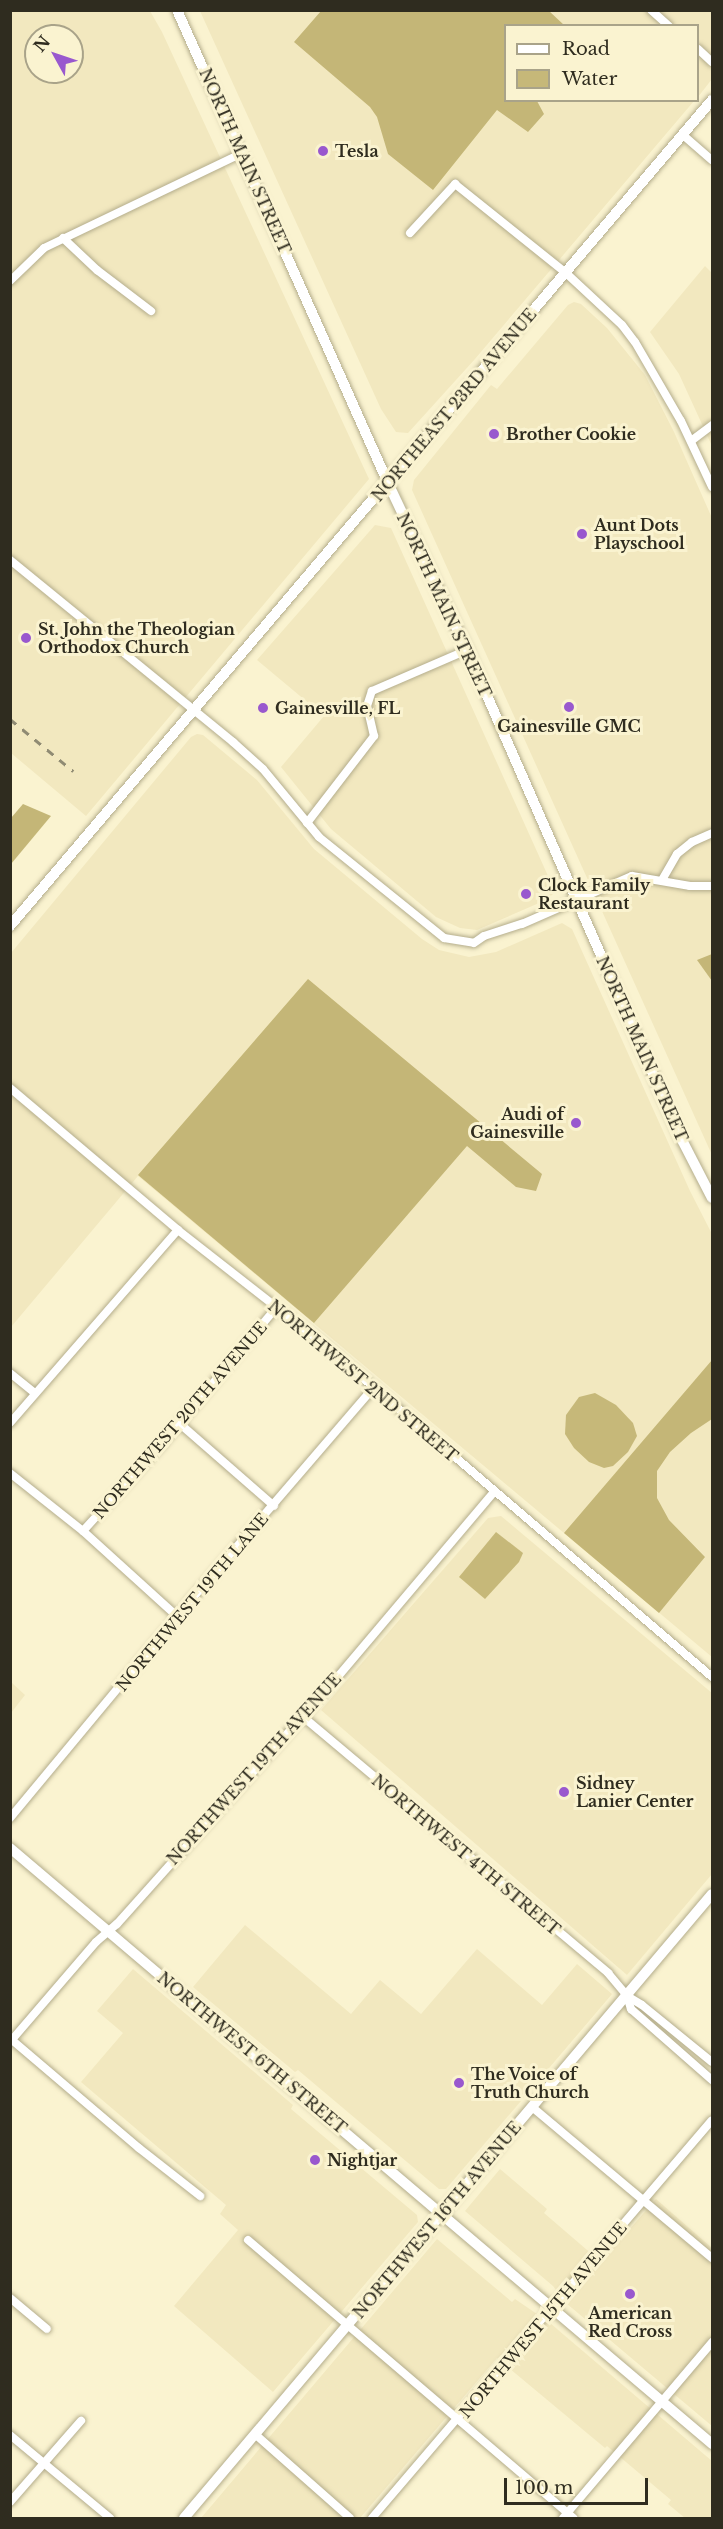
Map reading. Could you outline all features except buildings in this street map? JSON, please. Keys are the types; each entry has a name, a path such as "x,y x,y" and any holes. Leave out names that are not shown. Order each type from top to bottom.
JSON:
{"main road":[{"name":"NORTH MAIN STREET","path":"177,10 388,483 466,650 682,1140 712,1198"},
{"name":"NORTHEAST 23RD AVENUE","path":"10,926 712,100"},
{"name":"NORTHWEST 6TH STREET","path":"10,1848 712,2444"},
{"name":"NORTHWEST 16TH AVENUE","path":"184,2518 712,1894"}],"street":[{"path":"651,10 667,24"},
{"path":"699,51 712,62"},
{"path":"683,135 712,160"},
{"path":"10,281 44,248 240,154"},
{"path":"410,233 455,184 566,273 622,325 635,342 691,441 712,487"},
{"path":"63,238 97,270 151,311"},
{"path":"691,441 712,425"},
{"path":"10,560 263,769 328,845 444,938 474,943 484,936 522,924 632,876 690,886 712,886"},
{"path":"307,823 374,736 367,706 372,692 466,650"},
{"path":"662,880 677,854 692,842 712,833"},
{"name":"NORTHWEST 2ND STREET","path":"10,1088 178,1230 374,1387 712,1677"},
{"path":"10,1423 178,1230"},
{"name":"NORTHWEST 20TH AVENUE","path":"83,1532 277,1307"},
{"path":"10,1373 35,1393"},
{"name":"NORTHWEST 19TH LANE","path":"10,1818 374,1387"},
{"path":"179,1423 274,1506"},
{"path":"10,1473 83,1532 178,1617"},
{"name":"NORTHWEST 19TH AVENUE","path":"11,2041 96,1942 109,1932 302,1716 494,1492"},
{"name":"NORTHWEST 4TH STREET","path":"302,1716 608,1973 627,1996 642,2005 712,2062"},
{"name":"NORTHWEST 4TH STREET","path":"627,1996 630,2010 712,2080"},
{"path":"11,2041 200,2196"},
{"path":"532,2107 712,2258"},
{"name":"NORTHWEST 15TH AVENUE","path":"372,2518 460,2418 712,2120"},
{"path":"248,2240 460,2418 568,2517 712,2342"},
{"path":"10,2298 47,2329"},
{"path":"10,2502 81,2421"},
{"path":"10,2435 110,2518"},
{"path":"256,2435 350,2518"}],"shaded area":[{"path":"10,11 150,11 162,32 369,479 86,816 11,753"},
{"path":"200,11 712,11 712,79 699,96 699,24 504,24 504,102 693,102 475,359 408,433 396,432 381,409"},
{"path":"321,11 549,11 563,24 504,24 504,102 538,102 544,114 528,132 497,110 433,190 388,154 377,117 370,107 294,42"},
{"path":"705,266 712,273 712,446 679,374 650,332"},
{"path":"574,302 581,304 607,328 645,375 674,432 712,518 712,1155 412,490 414,480 491,385 497,389 568,305"},
{"path":"375,525 391,528 553,887 553,894 546,900 477,930 460,928 436,917 331,829 281,767 324,716 257,660"},
{"path":"197,734 203,735 257,780 314,849 422,939 439,950 469,957 496,952 562,923 572,929 690,1191 712,1234 712,1657 138,1176 11,1327 11,953 191,737"},
{"path":"23,804 51,816 11,864 11,818"},
{"path":"712,954 712,981 697,960"},
{"path":"308,979 542,1174 536,1191 516,1187 467,1146 314,1323 138,1175"},
{"path":"712,1360 712,1419 691,1433 670,1452 657,1471 657,1498 669,1520 705,1557 659,1613 564,1533"},
{"name":"Sidney Lanier Center","path":"501,1516 712,1693 712,1874 627,1975 321,1710 488,1518"},
{"path":"11,1682 25,1695 11,1713"},
{"path":"245,1925 351,2014 380,1980 421,2014 477,1949 542,2005 577,1964 612,1994 446,2189 439,2189 298,2070 295,2072 193,1987"},
{"path":"133,1969 293,2105 291,2109 417,2215 418,2222 273,2392 174,2306 238,2230 220,2214 226,2205 81,2082 123,2033 97,2011"},
{"path":"500,2169 547,2209 544,2213 601,2262 656,2199 712,2248 712,2426 566,2303 553,2286 465,2211"},
{"path":"437,2239 512,2302 515,2299 550,2323 712,2461 712,2518 685,2518 668,2504 671,2500 497,2358 360,2518 201,2518"}],"water":[{"path":"595,1393 616,1405 633,1423 637,1436 628,1452 613,1466 604,1468 589,1462 574,1448 565,1434 566,1415 579,1397"},
{"path":"496,1532 523,1553 519,1562 485,1599 459,1577"}],"railway":[{"path":"10,719 73,771"}],"place":[{"name":"Tesla","path":"323,151"},
{"name":"Brother Cookie","path":"494,434"},
{"name":"Aunt Dots Playschool","path":"582,534"},
{"name":"St. John the Theologian Orthodox Church","path":"26,638"},
{"name":"Gainesville GMC","path":"569,707"},
{"name":"Gainesville, FL","path":"263,708"},
{"name":"Clock Family Restaurant","path":"526,894"},
{"name":"Audi of Gainesville","path":"576,1123"},
{"name":"Sidney Lanier Center","path":"564,1792"},
{"name":"The Voice of Truth Church","path":"459,2083"},
{"name":"Nightjar","path":"315,2160"},
{"name":"American Red Cross","path":"630,2294"}]}
